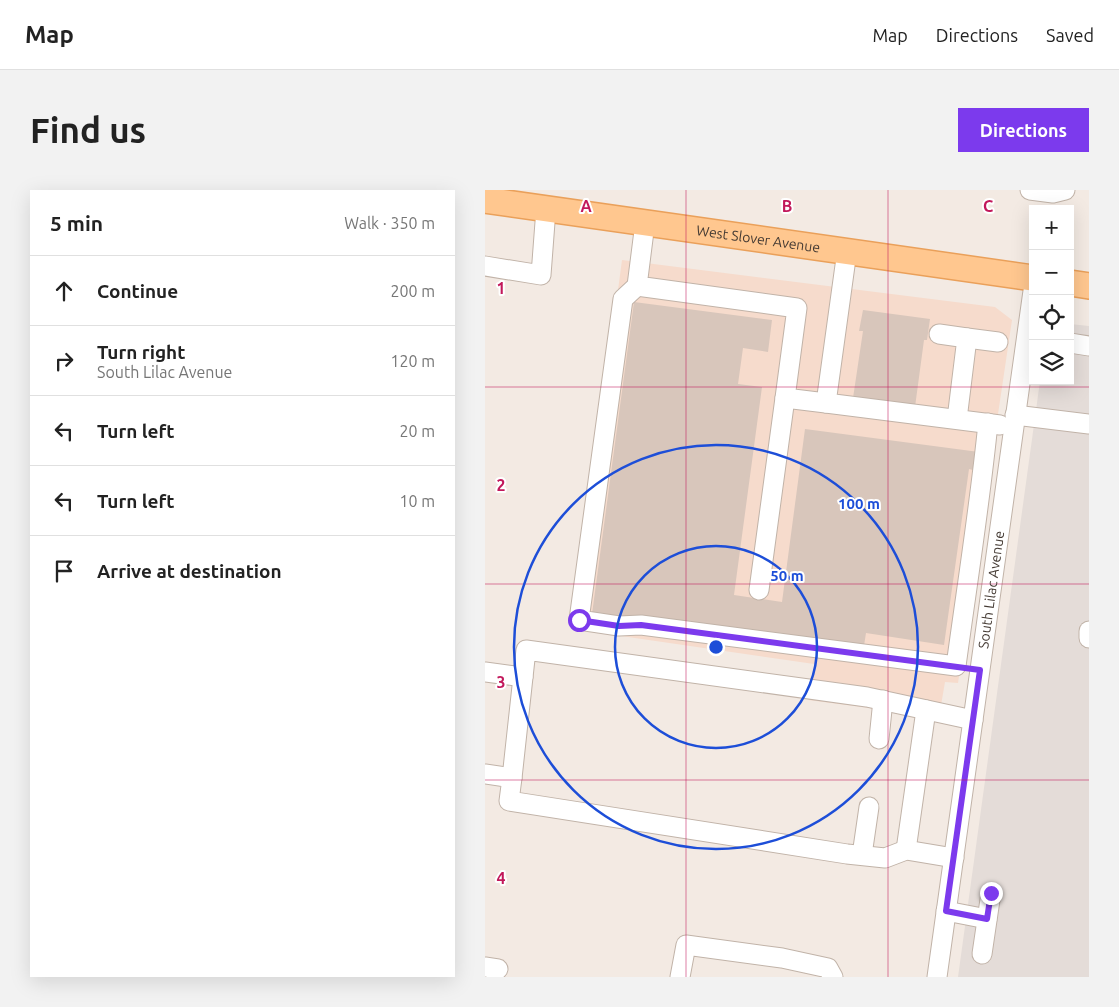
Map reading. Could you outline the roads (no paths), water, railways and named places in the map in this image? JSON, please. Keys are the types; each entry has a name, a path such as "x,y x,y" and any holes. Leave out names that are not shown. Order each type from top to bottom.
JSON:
{"main road":[{"name":"West Slover Avenue","path":"485,200 1029,277"},
{"path":"1074,284 1089,286"}],"street":[{"path":"1030,190 1053,193 1065,190"},
{"path":"485,266 541,274 546,208"},
{"path":"645,223 637,286 623,299 579,620 619,626 641,625 980,670"},
{"path":"826,403 847,251"},
{"path":"637,286 797,308 759,590"},
{"name":"South Lilac Avenue","path":"937,977 1032,295"},
{"path":"939,334 998,342"},
{"path":"957,419 967,338"},
{"path":"1074,344 1089,346"},
{"path":"785,398 988,423 1015,421 1089,424"},
{"path":"956,666 971,549 982,487 988,423"},
{"path":"971,549 996,552"},
{"path":"1089,631 1089,638"},
{"path":"954,858 907,850 885,858 862,856 509,801 526,650 867,697 973,720"},
{"path":"485,672 523,677"},
{"path":"879,739 883,700"},
{"path":"907,850 926,710"},
{"path":"485,774 512,778"},
{"path":"862,856 869,807"},
{"path":"982,954 991,893"},
{"path":"946,911 987,919"},
{"path":"680,977 686,945 782,958 810,964 828,968 833,977"}]}
